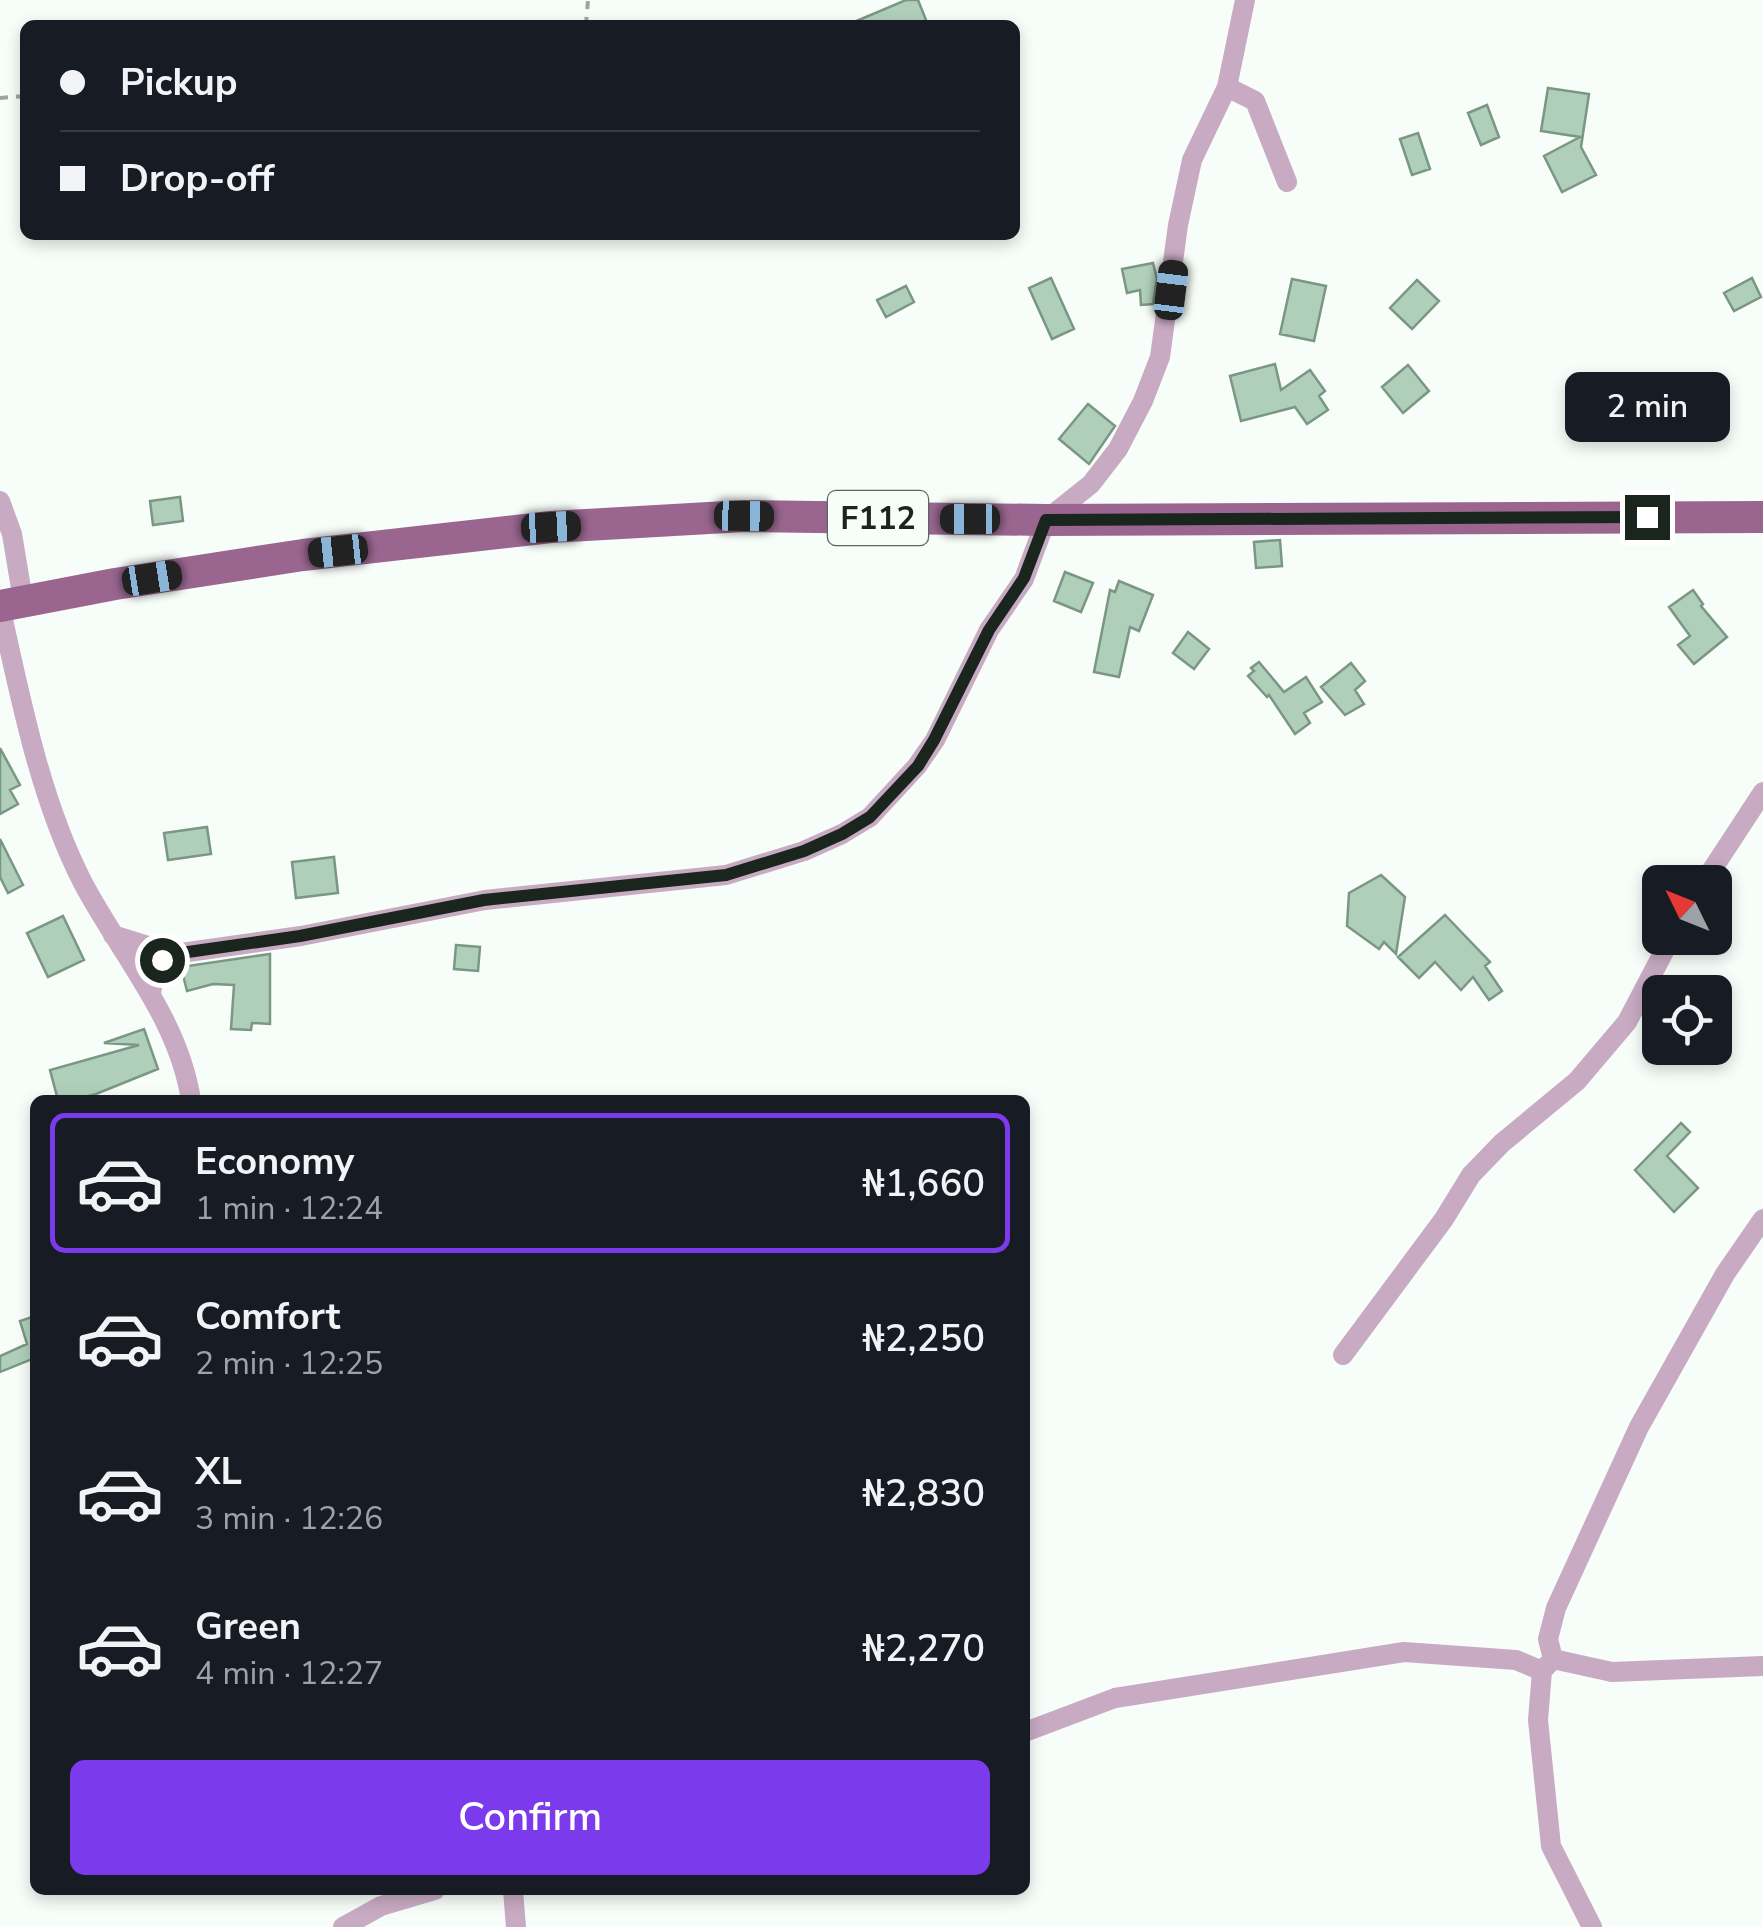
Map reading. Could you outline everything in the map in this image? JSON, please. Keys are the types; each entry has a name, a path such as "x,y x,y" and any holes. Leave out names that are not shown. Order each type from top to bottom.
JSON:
{"main road":[{"name":"F112","path":"8,604 303,555 551,527 744,516 1046,520 1763,517"}],"street":[{"path":"151,994 154,970 174,954 300,936 484,900 726,875 804,851 870,817 918,766 934,740 989,630 1024,578 1046,520 1091,484 1118,449 1144,401 1160,356 1178,225 1192,160 1226,87 1245,0"},
{"path":"1226,87 1255,101 1288,182"},
{"path":"1091,484 1104,518"},
{"path":"0,501 12,534 8,604 21,703 41,774 82,880 175,1038 189,1095"},
{"path":"1715,865 1763,792"},
{"path":"113,935 174,954"},
{"path":"1343,1354 1444,1219 1471,1175 1502,1143 1576,1081 1627,1022 1663,955"},
{"path":"1592,1927 1551,1846 1538,1720 1548,1665 1548,1639 1556,1608 1638,1427 1725,1274 1763,1219"},
{"path":"1030,1730 1115,1698 1404,1652 1612,1672 1763,1666"},
{"path":"342,1927 382,1906 418,1895"},
{"path":"513,1895 516,1927"}],"building":[{"path":"906,0 918,0 926,20 859,20"},
{"path":"1548,88 1589,94 1581,147 1596,175 1562,192 1544,156 1580,137 1541,131"},
{"path":"1487,105 1499,137 1481,145 1468,113"},
{"path":"1418,133 1430,169 1412,175 1400,139"},
{"path":"1153,263 1157,279 1153,304 1141,305 1140,290 1127,293 1122,269"},
{"path":"1051,278 1074,329 1052,339 1029,288"},
{"path":"1752,278 1761,297 1734,311 1724,293"},
{"path":"1292,279 1326,286 1314,341 1280,334"},
{"path":"1417,280 1439,301 1412,329 1390,308"},
{"path":"906,286 914,302 886,317 877,300"},
{"path":"1275,364 1281,390 1310,370 1325,391 1319,396 1328,410 1307,424 1295,407 1241,421 1230,376"},
{"path":"1408,365 1429,391 1403,413 1382,387"},
{"path":"1088,404 1115,426 1089,464 1059,439"},
{"path":"180,497 183,521 153,525 150,501"},
{"path":"1280,540 1282,566 1256,568 1254,542"},
{"path":"1065,572 1093,583 1081,612 1054,601"},
{"path":"1119,581 1153,595 1139,631 1130,627 1119,677 1094,672 1110,590 1115,592"},
{"path":"1693,590 1727,637 1694,664 1678,645 1690,636 1669,607"},
{"path":"1188,632 1209,649 1194,669 1173,653"},
{"path":"1259,662 1284,692 1306,677 1322,702 1304,713 1310,723 1295,734 1269,695 1248,676"},
{"path":"1351,663 1365,681 1355,690 1364,704 1345,715 1321,687"},
{"path":"0,748 20,785 10,790 18,804 0,814"},
{"path":"207,827 211,854 168,860 164,833"},
{"path":"0,839 23,885 8,893 0,877"},
{"path":"334,857 338,893 296,898 292,862"},
{"path":"1381,875 1405,897 1396,954 1384,942 1379,949 1347,926 1349,893"},
{"path":"1445,915 1490,962 1485,966 1502,991 1489,1000 1473,977 1461,990 1435,962 1419,978 1398,957"},
{"path":"63,916 84,960 48,977 27,933"},
{"path":"456,945 480,947 478,971 454,969"},
{"path":"270,954 270,1024 252,1023 251,1030 231,1029 234,985 213,984 187,991 181,967"},
{"path":"144,1029 158,1069 92,1095 57,1095 50,1070 139,1045 104,1043"},
{"path":"1681,1123 1690,1132 1667,1156 1698,1188 1674,1212 1635,1170"},
{"path":"30,1318 30,1360 0,1372 0,1356 27,1344 20,1321"}],"route":[{"path":"162,960 174,954 300,936 484,900 744,872 842,834 870,817 918,766 955,703 989,630 1024,578 1046,520 1647,517"}]}
